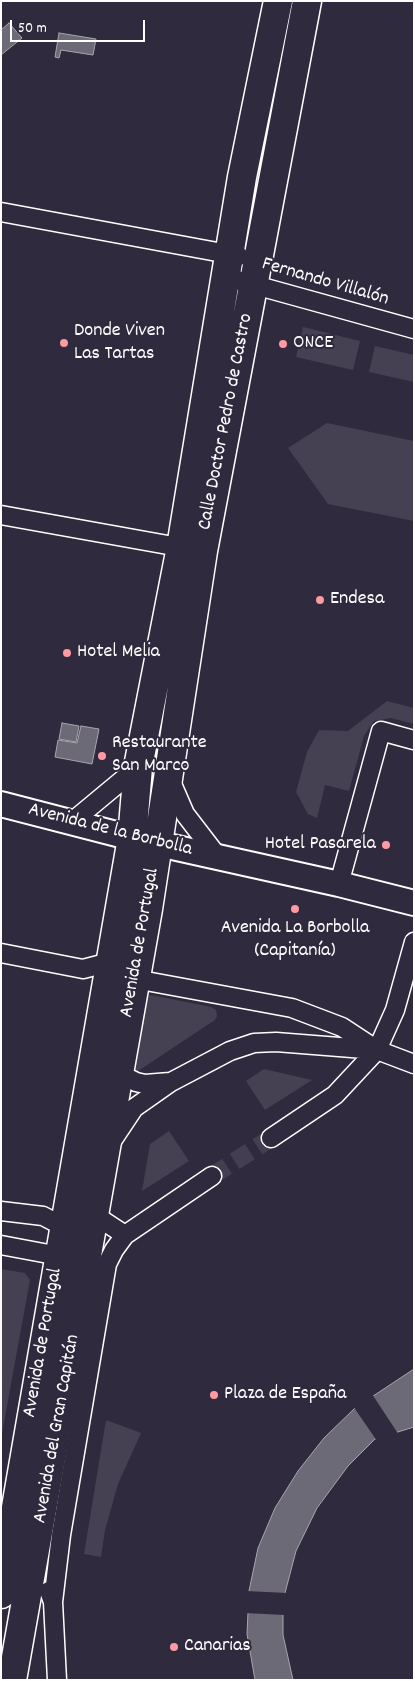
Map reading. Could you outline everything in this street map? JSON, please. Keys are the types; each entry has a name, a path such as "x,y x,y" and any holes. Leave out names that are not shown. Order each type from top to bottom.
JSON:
{"main road":[{"name":"Calle Doctor Pedro de Castro","path":"145,841 168,773 192,549 228,265 242,177 278,1"},
{"name":"Calle Doctor Pedro de Castro","path":"145,841 138,767 192,549 255,272 307,1"},
{"name":"Avenida de la Borbolla","path":"1,804 145,841 339,884 414,903"},
{"name":"Avenida de Portugal","path":"85,1255 64,1227 122,892 145,841"},
{"name":"Avenida de Portugal","path":"12,1680 85,1255 135,979 145,841"},
{"name":"Avenida de Portugal","path":"1,1594 85,1255"}],"street":[{"path":"1,212 255,272"},
{"name":"Fernando Villalón","path":"228,265 255,272 414,329"},
{"path":"1,515 192,549"},
{"path":"339,884 380,731 414,740"},
{"path":"73,821 138,767"},
{"name":"Avenida de la Borbolla","path":"168,773 185,814 218,857"},
{"name":"Avenida de Portugal","path":"119,1071 107,1052 128,929 122,892"},
{"path":"271,1138 335,1095 377,1050 395,1010 414,942"},
{"path":"1,953 82,969 110,962"},
{"path":"135,979 292,1008 342,1027 377,1050 414,1064"},
{"path":"104,1154 134,1108 171,1082 230,1051 254,1043 297,1042 377,1050"},
{"path":"119,1071 126,1077 145,1084 171,1082"},
{"path":"87,1093 96,1114 83,1194 93,1214 125,1234"},
{"name":"Avenida del Gran Capitán","path":"58,1680 53,1602 61,1535 85,1255 114,1250 125,1234 212,1176"},
{"path":"1,1210 43,1216 64,1227"},
{"path":"1,1245 85,1255"},
{"name":"Avenida del Gran Capitán","path":"33,1556 53,1602"}],"shaded area":[{"path":"9,23 22,38 1,55 1,30"},
{"path":"59,33 96,39 93,55 61,50 59,58 55,57"},
{"path":"303,327 360,341 353,370 296,357"},
{"path":"375,346 414,355 414,382 369,372"},
{"path":"327,423 414,441 414,521 328,504 288,448"},
{"path":"387,701 414,708 414,724 391,718 374,721 364,736 349,791 325,785 317,818 308,814 296,792 307,752 319,730 348,731"},
{"path":"62,723 79,726 76,742 59,739"},
{"path":"81,726 99,729 92,764 55,757 58,740 77,743"},
{"path":"151,995 211,1007 216,1010 217,1016 215,1020 135,1073 132,1072 146,997"},
{"path":"264,1069 312,1080 265,1110 246,1081"},
{"path":"169,1131 189,1161 142,1191 150,1144"},
{"path":"1,1269 25,1273 30,1280 1,1439"},
{"path":"414,1369 414,1427 375,1439 348,1466 317,1508 296,1551 285,1593 283,1615 283,1635 293,1680 255,1680 247,1634 249,1591 258,1548 275,1508 298,1471 324,1438 355,1408"},
{"path":"106,1420 141,1433 118,1484 105,1530 101,1557 84,1554"}],"pier":[{"path":"372,1394 398,1435 377,1441 353,1406"},
{"path":"246,1591 287,1593 285,1615 244,1613"}],"tunnel":[{"path":"212,1176 271,1138"}],"place":[{"name":"Donde Viven Las Tartas","path":"64,343"},
{"name":"ONCE","path":"283,344"},
{"name":"Endesa","path":"320,600"},
{"name":"Hotel Melia","path":"67,653"},
{"name":"Restaurante San Marco","path":"102,756"},
{"name":"Hotel Pasarela","path":"386,845"},
{"name":"Avenida La Borbolla (Capitanía)","path":"295,909"},
{"name":"Plaza de España","path":"214,1395"},
{"name":"Canarias","path":"174,1647"}]}
